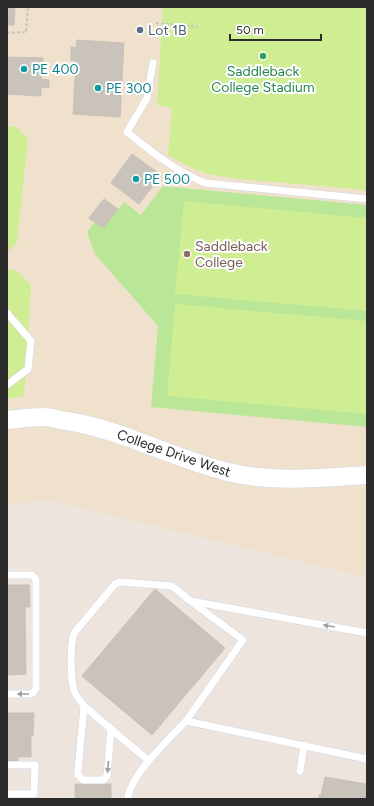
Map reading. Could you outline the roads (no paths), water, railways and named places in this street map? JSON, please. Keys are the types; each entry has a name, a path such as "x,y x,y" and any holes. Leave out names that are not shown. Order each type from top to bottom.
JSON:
{"street":[{"name":"College Drive West","path":"7,420 44,417 87,424 126,436 188,460 229,472 274,480 367,475"}],"lane":[{"path":"153,63 147,98 127,132 161,159 187,176 205,183 367,199"},
{"path":"7,313 31,341 28,369 7,386"},
{"path":"7,575 28,574 32,575 36,580 36,689 30,694 7,694"},
{"path":"128,799 128,794 133,781 149,761 186,721 244,640 172,586 120,582 111,587 74,633 72,682 76,695 84,706 149,761"},
{"path":"189,600 367,633"},
{"path":"84,706 78,771 78,775 83,780 103,780 107,776 111,729"},
{"path":"186,721 367,759"},
{"path":"300,771 304,745"},
{"path":"7,765 35,765 34,794 7,794"}],"place":[{"name":"Lot 1B","path":"140,30"},
{"name":"Saddleback College Stadium","path":"263,56"},
{"name":"PE 400","path":"24,69"},
{"name":"PE 300","path":"98,88"},
{"name":"PE 500","path":"136,179"},
{"name":"Saddleback College","path":"187,254"}]}
